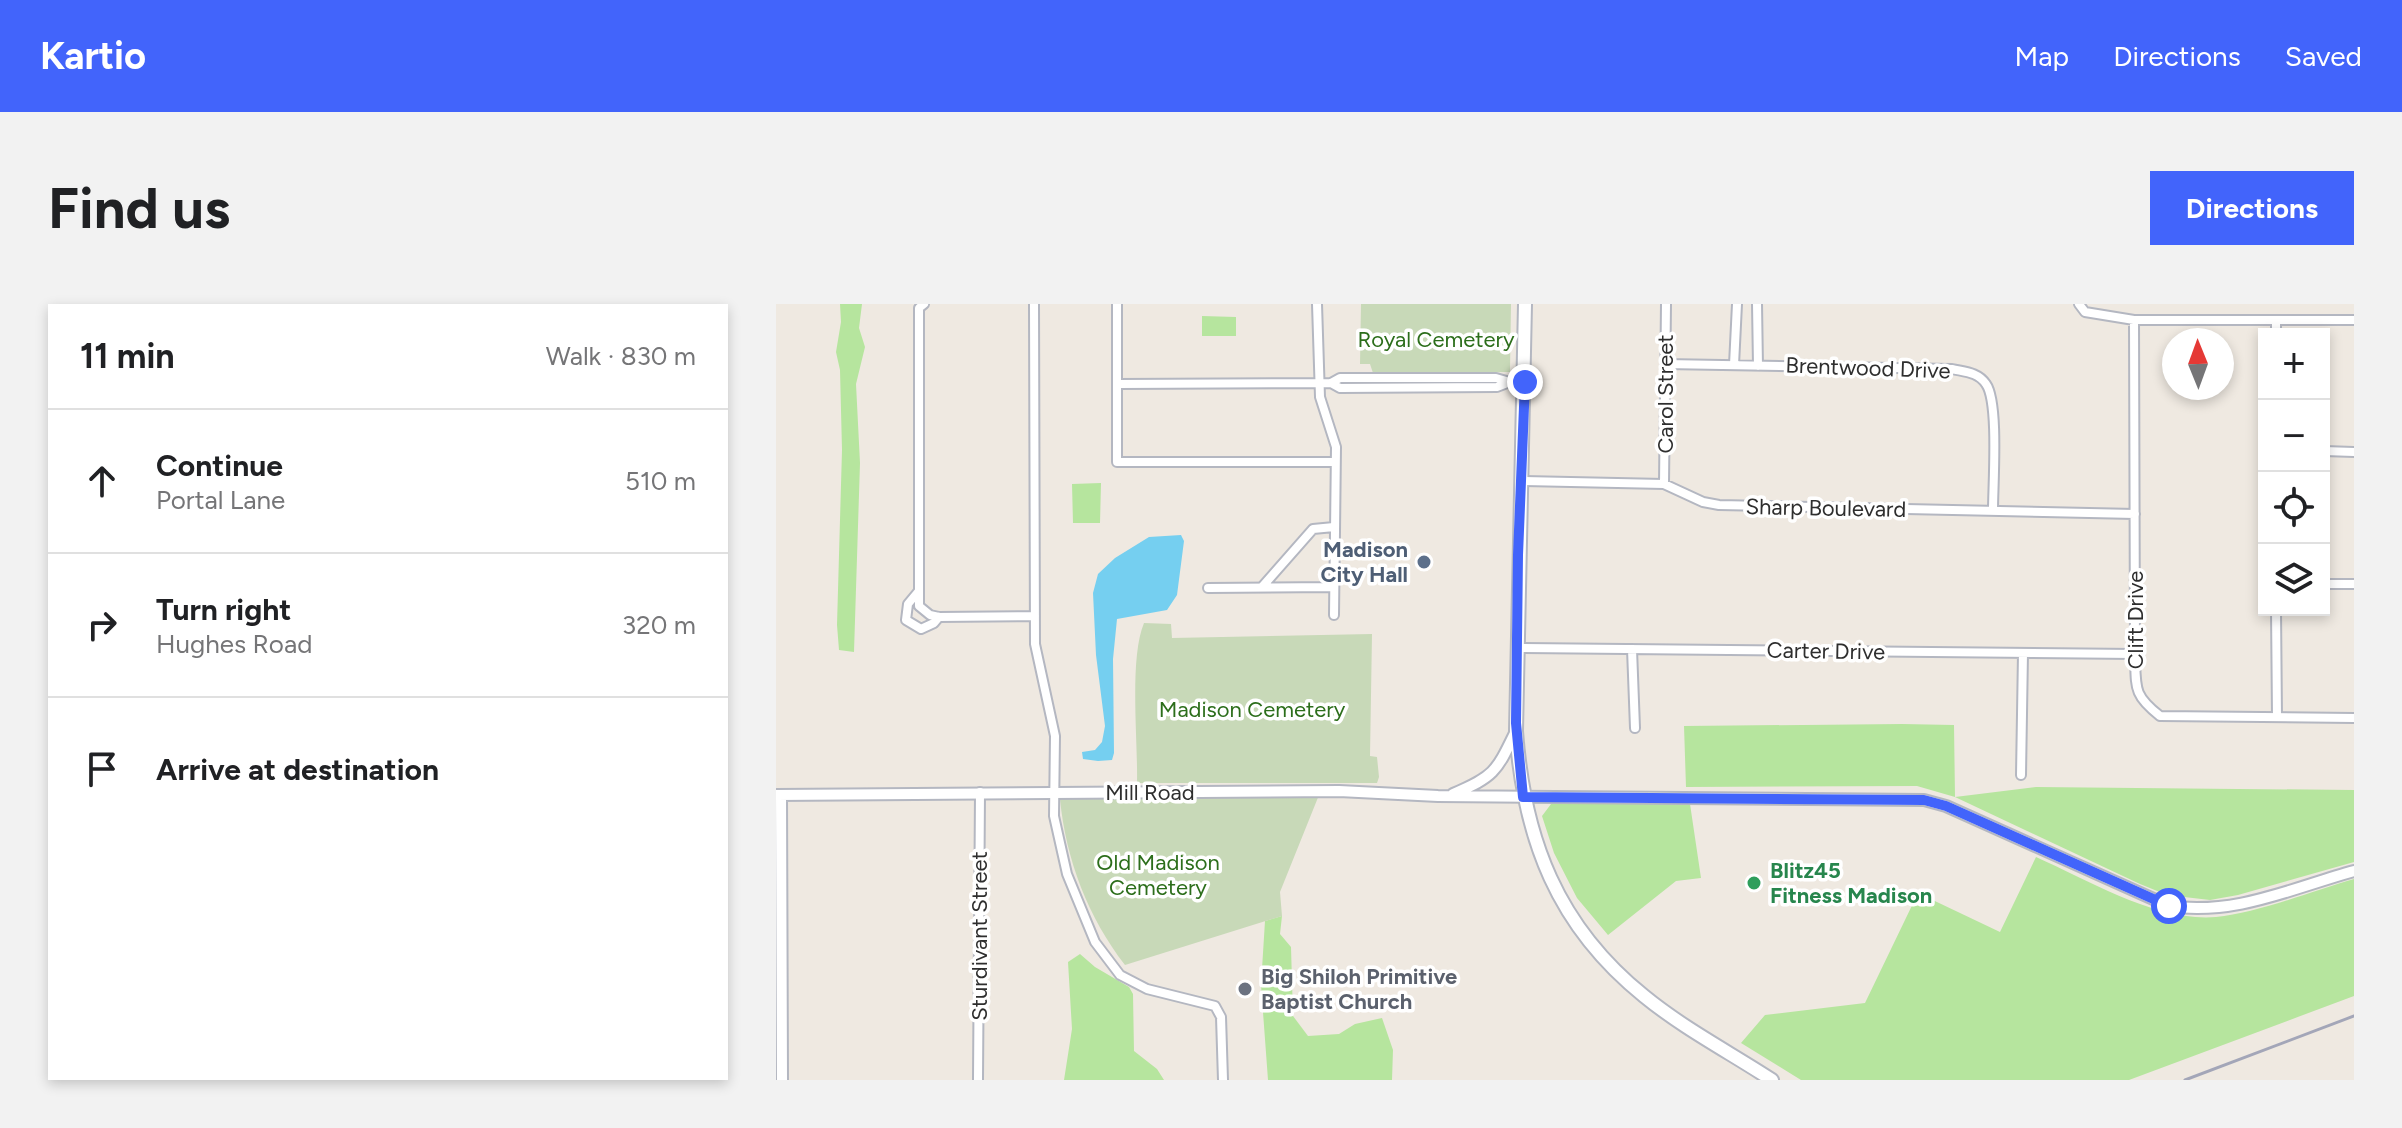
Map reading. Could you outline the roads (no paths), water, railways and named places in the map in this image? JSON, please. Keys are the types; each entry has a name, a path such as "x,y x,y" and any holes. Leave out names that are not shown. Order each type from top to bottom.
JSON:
{"main road":[{"path":"1525,304 1516,731 1523,797 1543,865 1566,909 1590,943 1644,997 1772,1080"}],"street":[{"path":"924,304 919,308 919,606 923,611 939,617 1035,616"},
{"path":"1034,304 1035,644 1055,736 1054,816 1067,874 1100,950 1120,975 1134,983 1215,1006 1221,1017 1223,1080"},
{"path":"1117,304 1117,462 1335,462"},
{"path":"1317,304 1320,397 1336,447 1334,615"},
{"name":"Carol Street","path":"1664,484 1666,304"},
{"path":"1734,365 1737,304"},
{"path":"1757,304 1758,366"},
{"path":"2079,304 2085,312 2134,320 2354,320"},
{"name":"Clift Drive","path":"2134,320 2135,654 2136,682 2141,701 2160,716 2354,718"},
{"path":"2276,320 2276,328"},
{"name":"Brentwood Drive","path":"1665,364 1952,369 1975,373 1987,385 1993,404 1993,510"},
{"path":"1118,384 1331,383 1340,388 1400,383 1497,387 1510,382 1525,382"},
{"path":"2330,451 2354,452"},
{"name":"Sharp Boulevard","path":"1521,481 1664,484 1703,502 1719,505 2135,514"},
{"path":"1262,587 1313,529 1334,527"},
{"path":"2330,584 2354,584"},
{"path":"1208,588 1334,587"},
{"path":"918,592 908,604 906,620 921,629 939,617"},
{"path":"2276,616 2277,717"},
{"name":"Carter Drive","path":"1517,648 2135,654"},
{"path":"1632,649 1635,728"},
{"path":"2021,775 2023,653"},
{"path":"1450,796 1486,780 1495,771 1516,731"},
{"name":"Mill Road","path":"778,795 1339,791 1450,796 1924,800 1946,806 2149,899 2187,909 2233,907 2354,871"},
{"name":"Sturdivant Street","path":"978,1080 980,792"},
{"path":"778,795 782,1080"}],"water":[{"path":"1181,535 1184,541 1177,595 1167,610 1117,619 1113,659 1112,760 1083,759 1082,752 1095,750 1102,742 1105,726 1096,655 1093,593 1098,574 1115,558 1149,537"}],"railway":[{"path":"2185,1080 2354,1016"}],"place":[{"name":"Madison City Hall","path":"1424,562"},
{"name":"Blitz45 Fitness Madison","path":"1754,883"},
{"name":"Big Shiloh Primitive Baptist Church","path":"1245,989"}],"park label":[{"name":"Royal Cemetery","path":"1436,339"},
{"name":"Madison Cemetery","path":"1252,709"},
{"name":"Old Madison Cemetery","path":"1158,874"}]}
